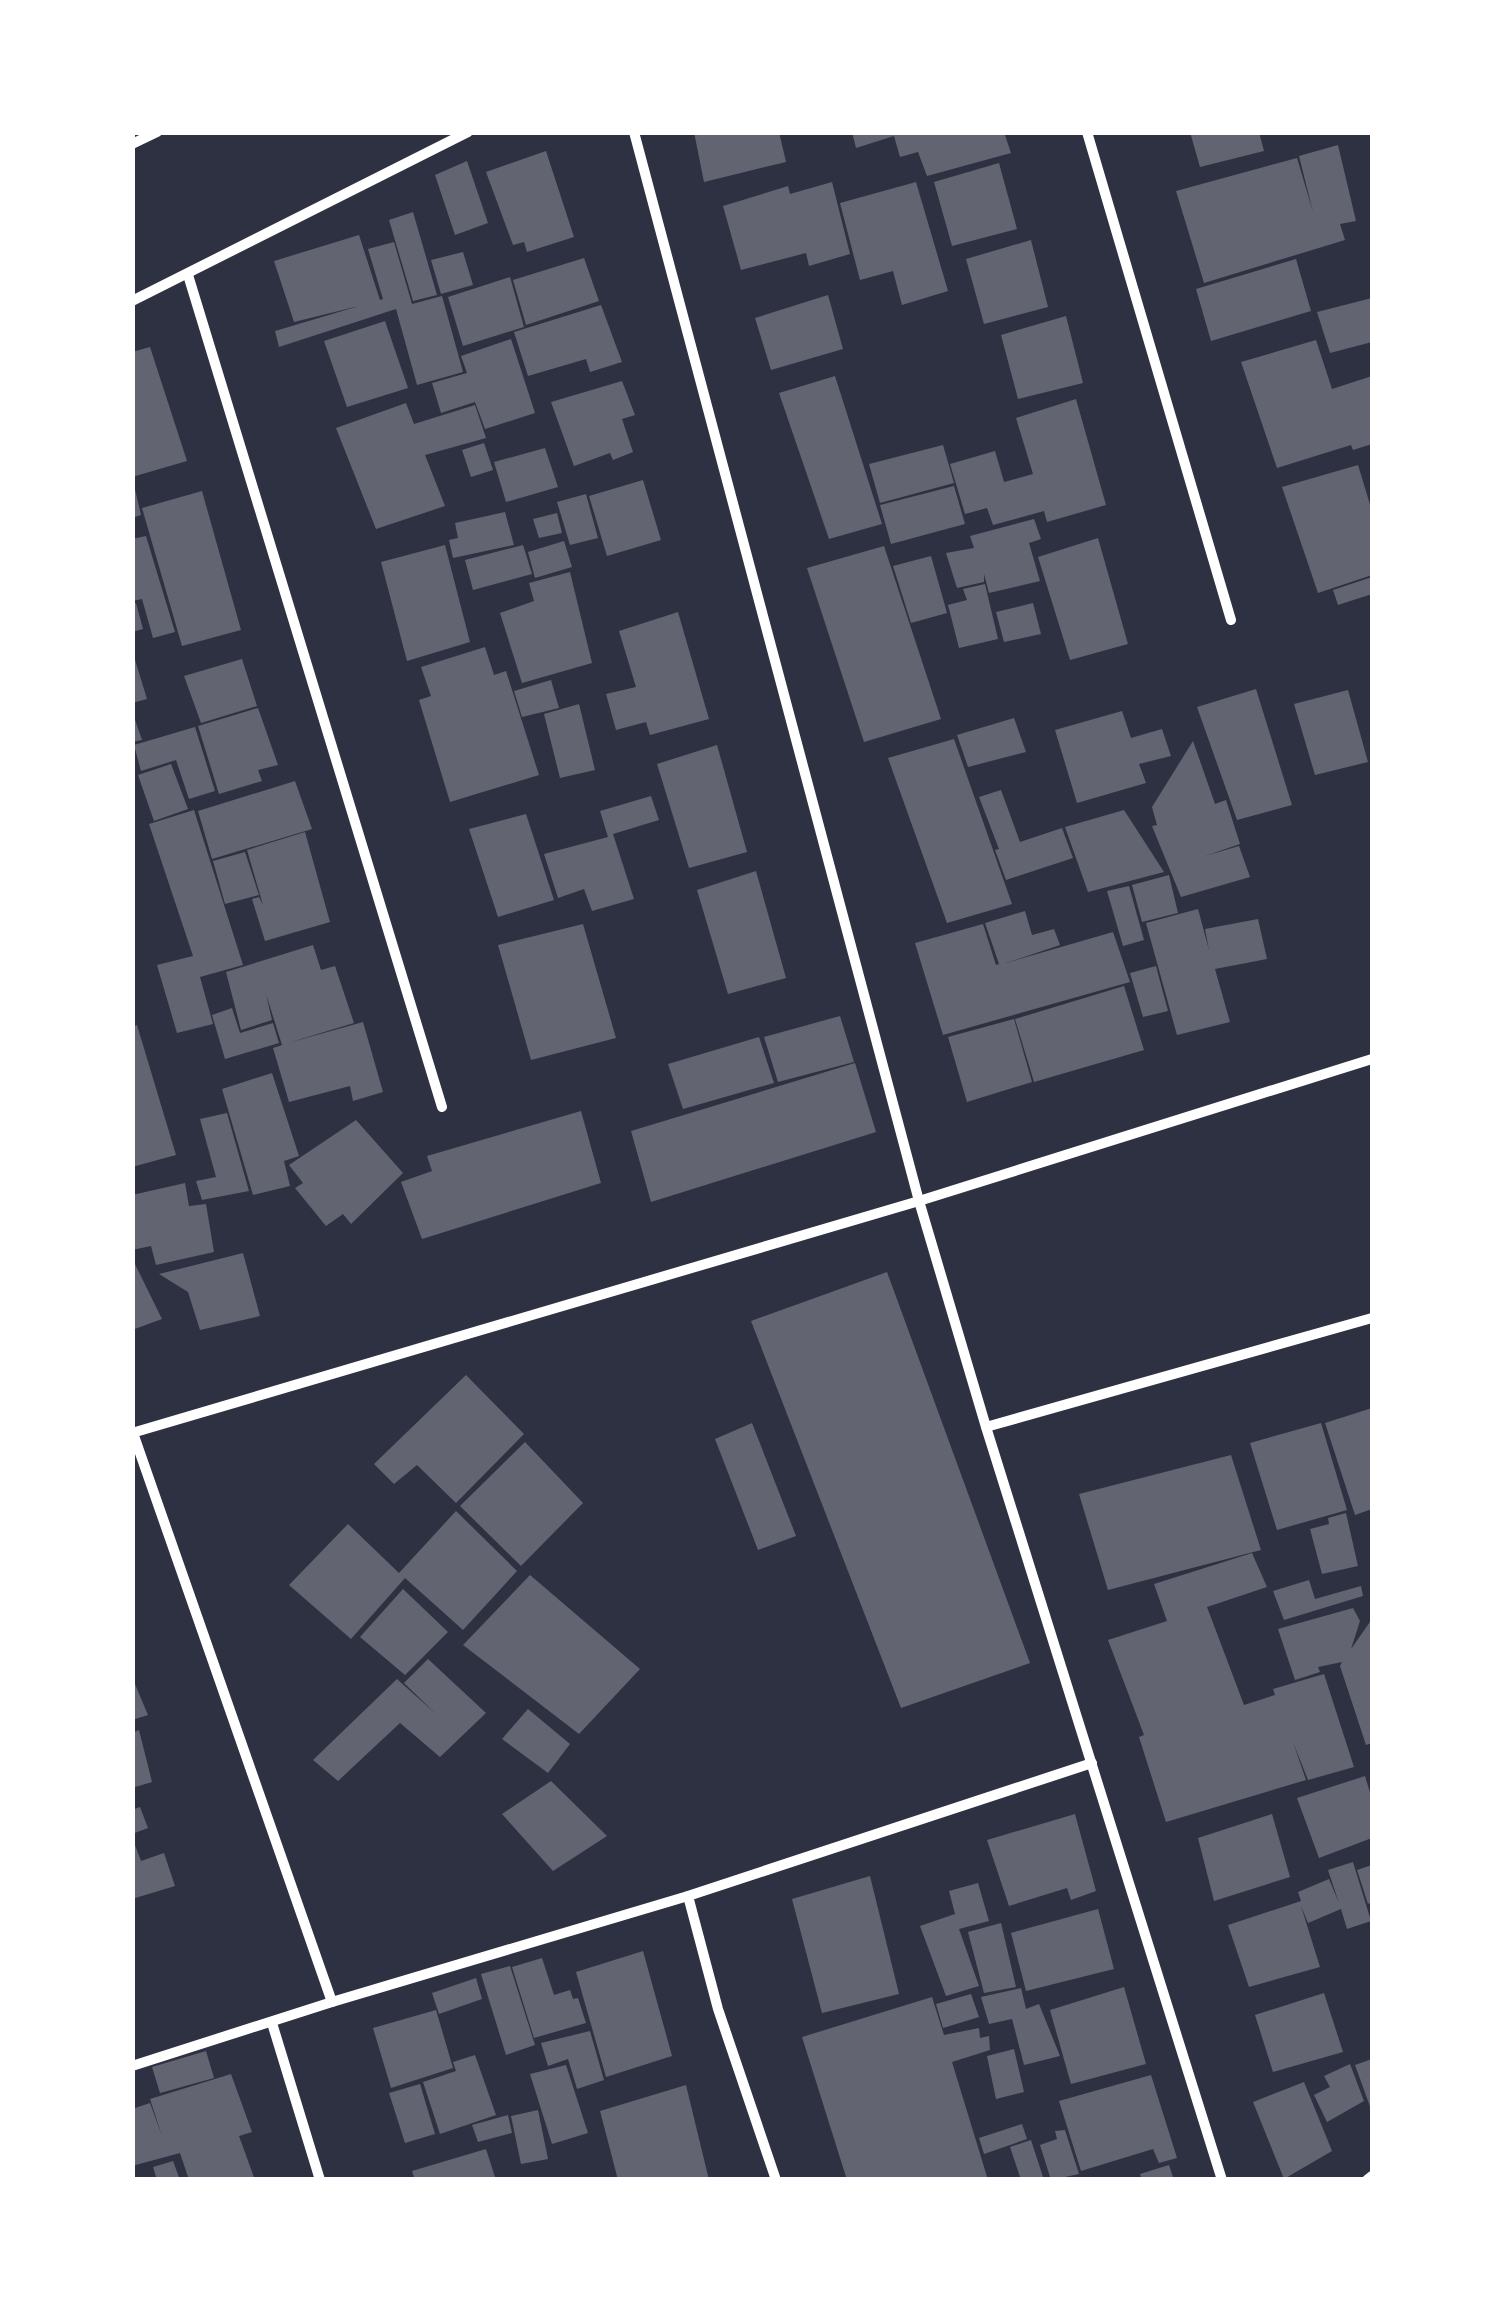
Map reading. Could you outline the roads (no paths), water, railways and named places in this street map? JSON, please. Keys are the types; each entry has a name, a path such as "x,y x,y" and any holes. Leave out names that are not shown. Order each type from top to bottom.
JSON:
{"street":[{"path":"132,144 157,132"},
{"path":"132,301 468,132"},
{"path":"634,132 919,1200 986,1427 1222,2180"},
{"path":"1087,132 1231,620"},
{"path":"188,275 442,1107"},
{"path":"332,2002 133,1433 919,1200 1372,1058"},
{"path":"986,1427 1372,1318"},
{"path":"132,2066 688,1896 1092,1763"},
{"path":"688,1896 718,2009 776,2180"},
{"path":"272,2022 320,2180"}]}
